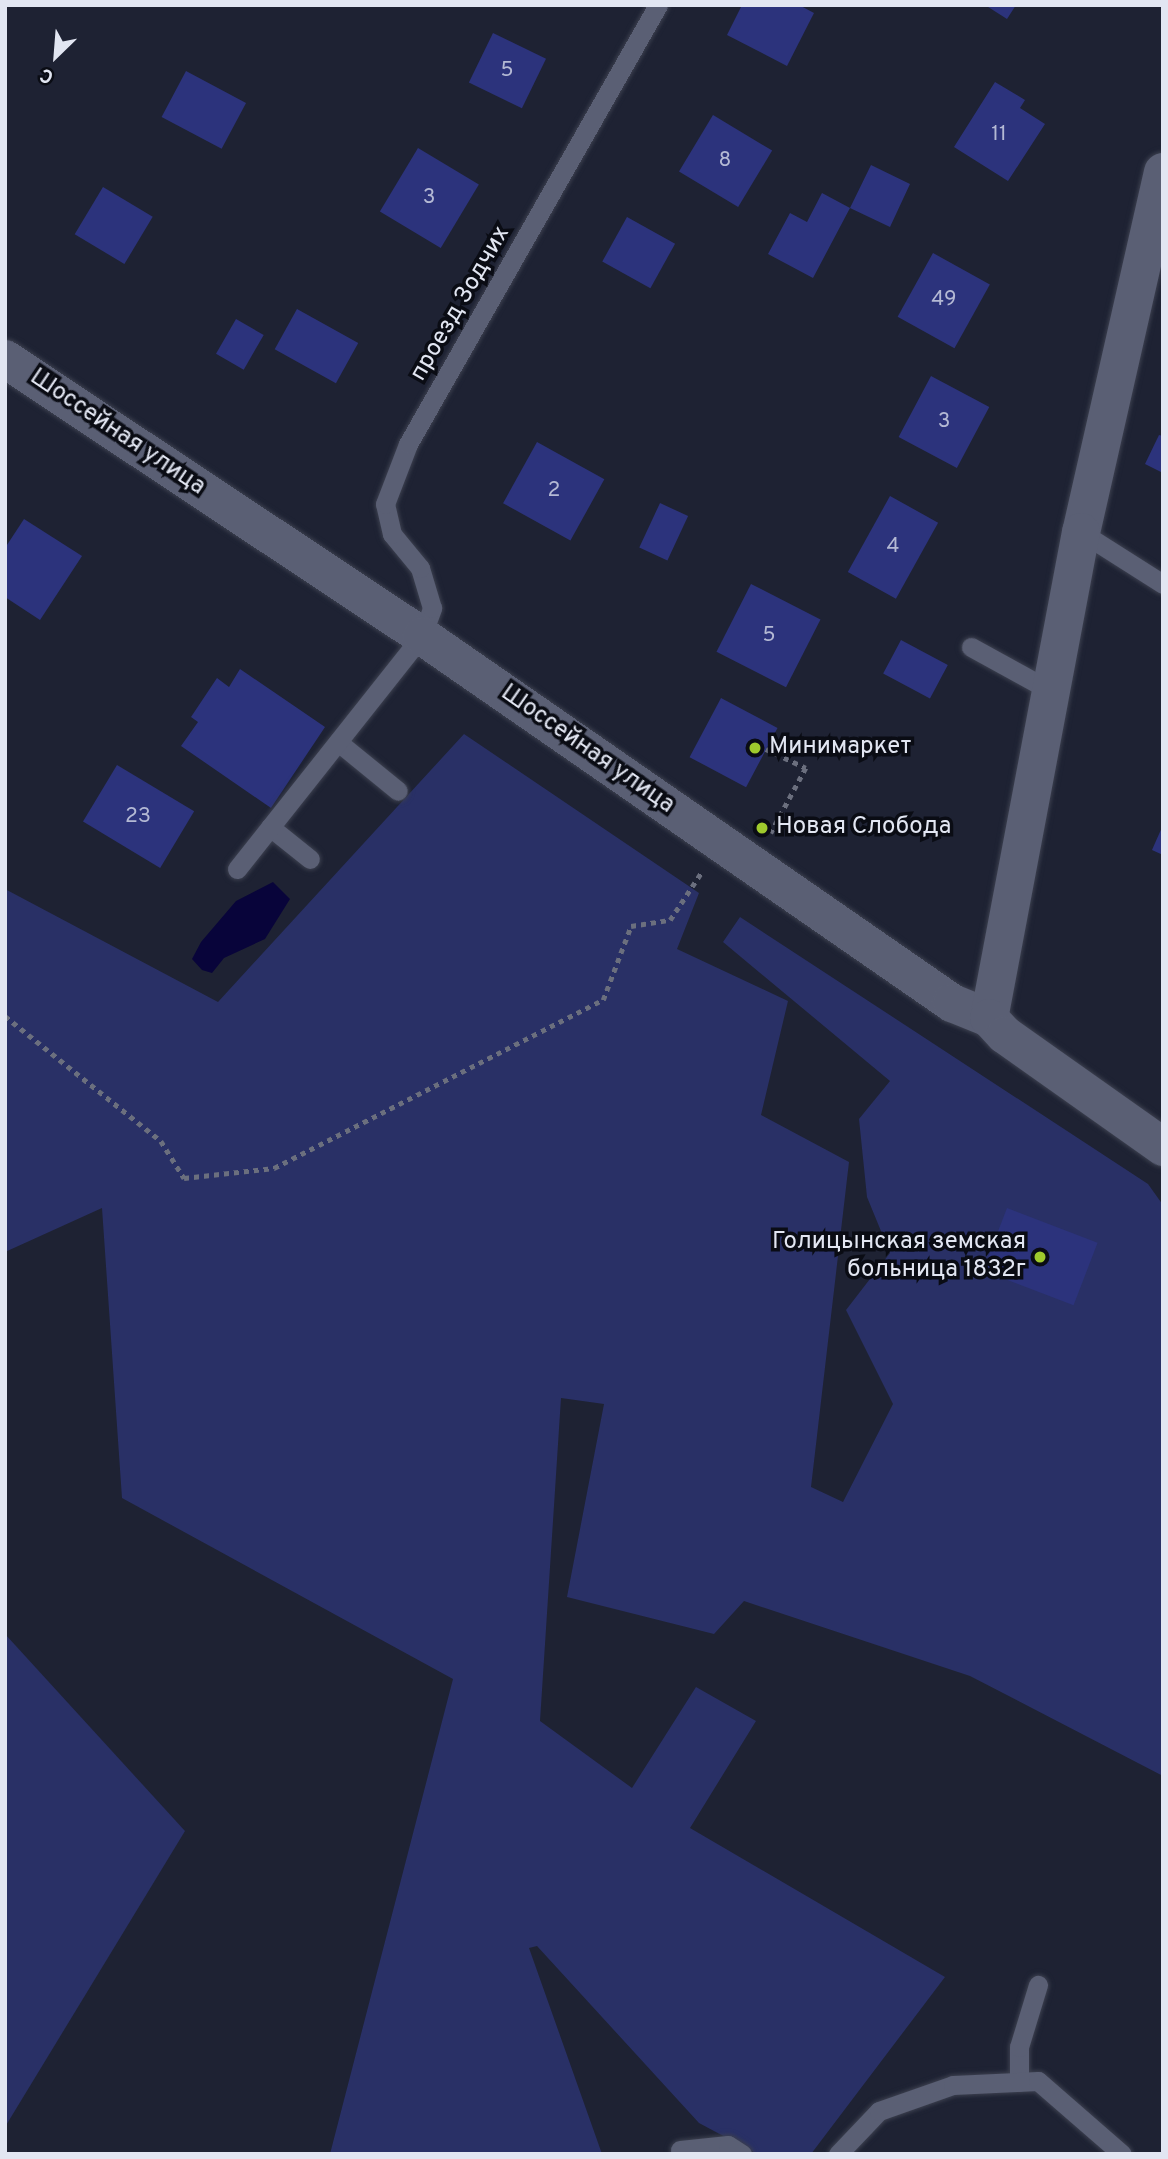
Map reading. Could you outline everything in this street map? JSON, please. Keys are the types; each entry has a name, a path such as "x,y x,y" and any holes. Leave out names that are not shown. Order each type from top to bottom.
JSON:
{"street":[{"path":"989,1018 1081,532 1163,172"},
{"name":"Шоссейная улица","path":"5,359 422,636 952,1003 989,1018 1005,1035 1163,1147"}],"lane":[{"name":"проезд Зодчих","path":"422,636 432,608 420,568 392,534 385,504 408,444 658,5"},
{"path":"1081,532 1163,584"},
{"path":"237,869 422,636"},
{"path":"971,647 1051,691"},
{"path":"338,742 398,790"},
{"path":"270,827 310,859"},
{"path":"1019,2082 1018,2047 1038,1985"},
{"path":"838,2154 879,2111 953,2085 1038,2081 1122,2154"},
{"path":"680,2150 728,2145 742,2154"}],"path":[{"path":"766,749 806,768 768,840"},
{"path":"5,1016 161,1141 184,1178 274,1167 603,1000 631,926 670,919 721,844"}],"shaded area":[{"path":"464,734 699,893 677,949 788,1001 761,1115 849,1162 811,1487 843,1502 893,1404 846,1310 890,1253 867,1197 859,1119 890,1081 723,942 740,917 1148,1184 1163,1205 1163,1776 970,1676 744,1601 714,1634 567,1597 604,1404 561,1398 540,1721 632,1788 696,1687 756,1721 690,1828 945,1977 811,2154 757,2154 699,2123 537,1946 529,1948 602,2154 330,2154 453,1679 122,1498 102,1208 5,1252 5,889 218,1002"},
{"path":"273,882 290,899 265,939 224,958 212,973 202,970 192,959 201,942 236,901"},
{"path":"5,1634 185,1831 5,2127"}],"building":[{"path":"742,5 799,5 814,13 787,66 727,35"},
{"path":"985,5 1016,5 1007,19"},
{"path":"493,33 546,59 522,108 469,82"},
{"path":"186,71 246,103 222,149 162,117"},
{"path":"995,82 1025,100 1020,108 1045,124 1008,181 954,147"},
{"path":"713,115 772,151 738,207 679,172"},
{"path":"418,148 479,185 441,248 380,211"},
{"path":"871,165 910,184 890,227 850,208"},
{"path":"103,187 153,217 124,264 75,234"},
{"path":"822,193 850,208 813,278 768,254 790,213 807,222"},
{"path":"627,217 675,244 650,288 602,262"},
{"path":"933,253 990,285 954,348 898,317"},
{"path":"297,309 358,343 336,383 275,349"},
{"path":"236,319 264,335 244,370 216,354"},
{"path":"931,376 989,407 957,468 899,437"},
{"path":"1159,435 1163,436 1163,473 1145,464"},
{"path":"537,442 604,479 570,541 503,503"},
{"path":"890,496 938,523 896,599 848,572"},
{"path":"660,503 688,516 667,561 639,547"},
{"path":"24,519 82,556 40,620 5,597 5,548"},
{"path":"751,584 820,619 786,687 716,652"},
{"path":"901,640 948,665 930,698 883,674"},
{"path":"240,669 325,727 271,808 181,746 198,722 191,717 217,678 229,687"},
{"path":"721,698 778,728 746,787 690,757"},
{"path":"117,765 194,811 160,868 83,822"},
{"path":"1163,825 1163,855 1152,850"},
{"name":"Голицынская земская больница 1832г","path":"1007,1208 1098,1243 1074,1305 983,1271"}],"place":[{"name":"Минимаркет","path":"755,748"},
{"name":"Новая Слобода","path":"762,828"},
{"name":"Голицынская земская больница 1832г","path":"1040,1257"}]}
